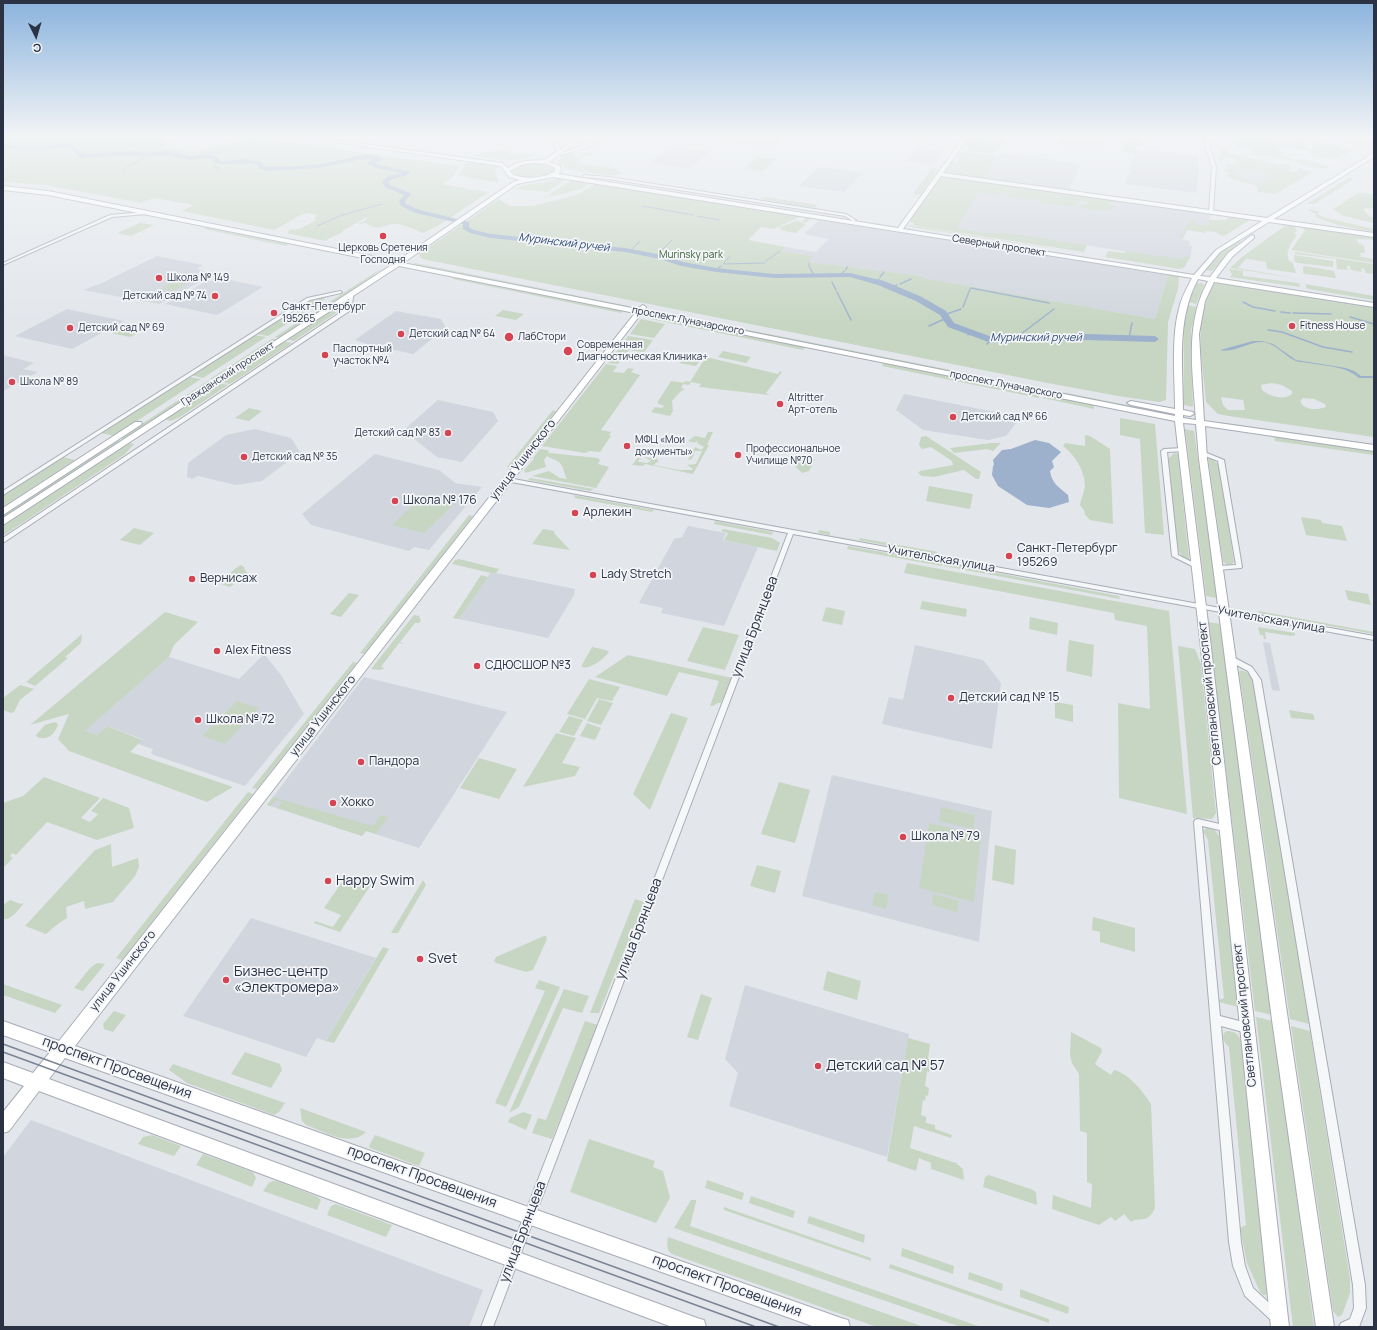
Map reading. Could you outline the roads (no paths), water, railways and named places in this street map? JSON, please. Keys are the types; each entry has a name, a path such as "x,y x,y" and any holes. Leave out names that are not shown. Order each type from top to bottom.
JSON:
{"main road":[{"name":"проспект Луначарского","path":"77,199 387,262 396,260"},
{"name":"проспект Луначарского","path":"100,199 396,260 1179,416 1374,442"},
{"path":"408,248 449,225 486,199"},
{"path":"462,216 489,199"},
{"name":"Северный проспект","path":"716,199 1197,275 1374,305"},
{"name":"Северный проспект","path":"726,199 900,228"},
{"path":"900,228 921,199"},
{"path":"1118,199 1374,234"},
{"name":"Светлановский проспект","path":"1279,1324 1179,416 1179,326 1184,302 1197,275 1218,251 1302,199"},
{"name":"Светлановский проспект","path":"1311,199 1244,242 1224,261 1212,278 1200,304 1196,329 1202,453 1279,1012 1325,1327"},
{"path":"163,216 170,213"},
{"name":"Гражданский проспект","path":"3,522 352,288 396,260 404,259 449,225"},
{"name":"проспект Луначарского","path":"404,259 641,309"},
{"path":"379,267 387,262"},
{"name":"Северный проспект","path":"1212,278 1374,302"},
{"name":"Гражданский проспект","path":"3,512 340,292 352,288"},
{"path":"1184,302 1192,305 1200,304"},
{"name":"улица Ушинского","path":"3,1125 641,309"},
{"name":"проспект Луначарского","path":"1200,419 1374,448"},
{"name":"проспект Просвещения","path":"3,1028 841,1327"},
{"path":"3,1070 697,1327"}],"street":[{"path":"747,199 846,215 854,220"},
{"path":"1210,212 1211,199"},
{"path":"106,205 111,216"},
{"path":"3,264 111,216 145,213"},
{"path":"3,541 349,309 352,288"},
{"path":"3,493 309,299 340,292"},
{"path":"1183,450 1164,451 1175,556 1196,566"},
{"path":"1202,453 1221,460 1239,567 1218,568"},
{"name":"Учительская улица","path":"508,480 1374,638"},
{"name":"улица Брянцева","path":"488,1327 791,532"},
{"path":"1231,659 1250,669 1255,675 1259,687 1359,1285 1360,1308 1354,1324 1345,1327"},
{"path":"1224,828 1198,822 1235,1242 1239,1266 1249,1292 1279,1324"},
{"path":"1216,1020 1247,1028"}],"water":[{"path":"1253,341 1262,341 1273,344 1296,360 1346,368 1361,376 1372,376 1374,378 1359,378 1342,369 1298,362 1276,347 1262,342 1257,342 1226,351 1220,350"},
{"path":"1035,440 1049,443 1061,452 1052,461 1054,467 1050,471 1054,482 1068,495 1069,502 1049,508 1027,505 998,486 992,475 994,465 993,460 1002,450 1011,449"}],"waterway":[{"name":"Муринский ручей","path":"404,199 402,201 403,205 410,209 426,214 459,220 467,223 465,228 472,232 491,236 625,250 662,257 681,264 716,270 774,276 850,275 881,283 919,299 943,313 951,325 991,340 1087,337 1155,339"},
{"path":"317,226 342,215 382,204"},
{"path":"643,206 693,215"},
{"path":"697,216 719,220"},
{"path":"656,256 672,240"},
{"path":"630,251 640,241"},
{"path":"766,261 780,251"},
{"path":"724,263 730,256"},
{"path":"723,264 765,263"},
{"name":"Муринский ручей","path":"716,270 721,266"},
{"name":"Муринский ручей","path":"810,268 814,275"},
{"path":"880,277 884,272"},
{"path":"900,284 911,279"},
{"path":"832,282 836,290"},
{"name":"Муринский ручей","path":"892,288 897,285"},
{"path":"971,288 1049,303"},
{"path":"963,307 970,289"},
{"path":"837,292 851,320"},
{"path":"1243,302 1253,307 1275,311"},
{"path":"944,315 961,309"},
{"path":"1021,334 1054,309"},
{"path":"1281,312 1290,313"},
{"path":"1293,313 1331,314"},
{"path":"1350,317 1374,324"},
{"path":"929,326 942,320 947,320"},
{"path":"1129,338 1132,323"},
{"path":"1268,330 1282,332 1323,347 1352,352"},
{"name":"Муринский ручей","path":"968,335 969,331"},
{"name":"Муринский ручей","path":"1014,339 1020,335"},
{"name":"Муринский ручей","path":"987,344 991,340"}],"tram line":[{"path":"3,1044 779,1327"},
{"path":"3,1052 756,1327"}],"place":[{"name":"Церковь Сретения Господня","path":"383,236"},
{"name":"Школа № 149","path":"159,278"},
{"name":"Детский сад № 74","path":"215,296"},
{"name":"Санкт-Петербург 195265","path":"274,313"},
{"name":"Fitness House","path":"1292,326"},
{"name":"Детский сад № 69","path":"70,328"},
{"name":"Детский сад № 64","path":"401,334"},
{"name":"ЛабСтори","path":"509,337"},
{"name":"Современная Диагностическая Клиника+","path":"568,351"},
{"name":"Паспортный участок №4","path":"325,355"},
{"name":"Школа № 89","path":"12,382"},
{"name":"Altritter Арт-отель","path":"780,404"},
{"name":"Детский сад № 66","path":"953,417"},
{"name":"Детский сад № 83","path":"448,433"},
{"name":"МФЦ «Мои документы»","path":"627,446"},
{"name":"Профессиональное Училище №70","path":"738,455"},
{"name":"Детский сад № 35","path":"244,457"},
{"name":"Школа № 176","path":"395,501"},
{"name":"Арлекин","path":"575,513"},
{"name":"Санкт-Петербург 195269","path":"1009,556"},
{"name":"Lady Stretch","path":"593,575"},
{"name":"Вернисаж","path":"192,579"},
{"name":"Alex Fitness","path":"217,651"},
{"name":"СДЮСШОР №3","path":"477,666"},
{"name":"Детский сад № 15","path":"951,698"},
{"name":"Школа № 72","path":"198,720"},
{"name":"Пандора","path":"361,762"},
{"name":"Хокко","path":"333,803"},
{"name":"Школа № 79","path":"903,837"},
{"name":"Happy Swim","path":"328,881"},
{"name":"Svet","path":"420,959"},
{"name":"Бизнес-центр «Электромера»","path":"226,980"},
{"name":"Детский сад № 57","path":"818,1066"}],"park label":[{"name":"Murinsky park","path":"691,255"}]}
